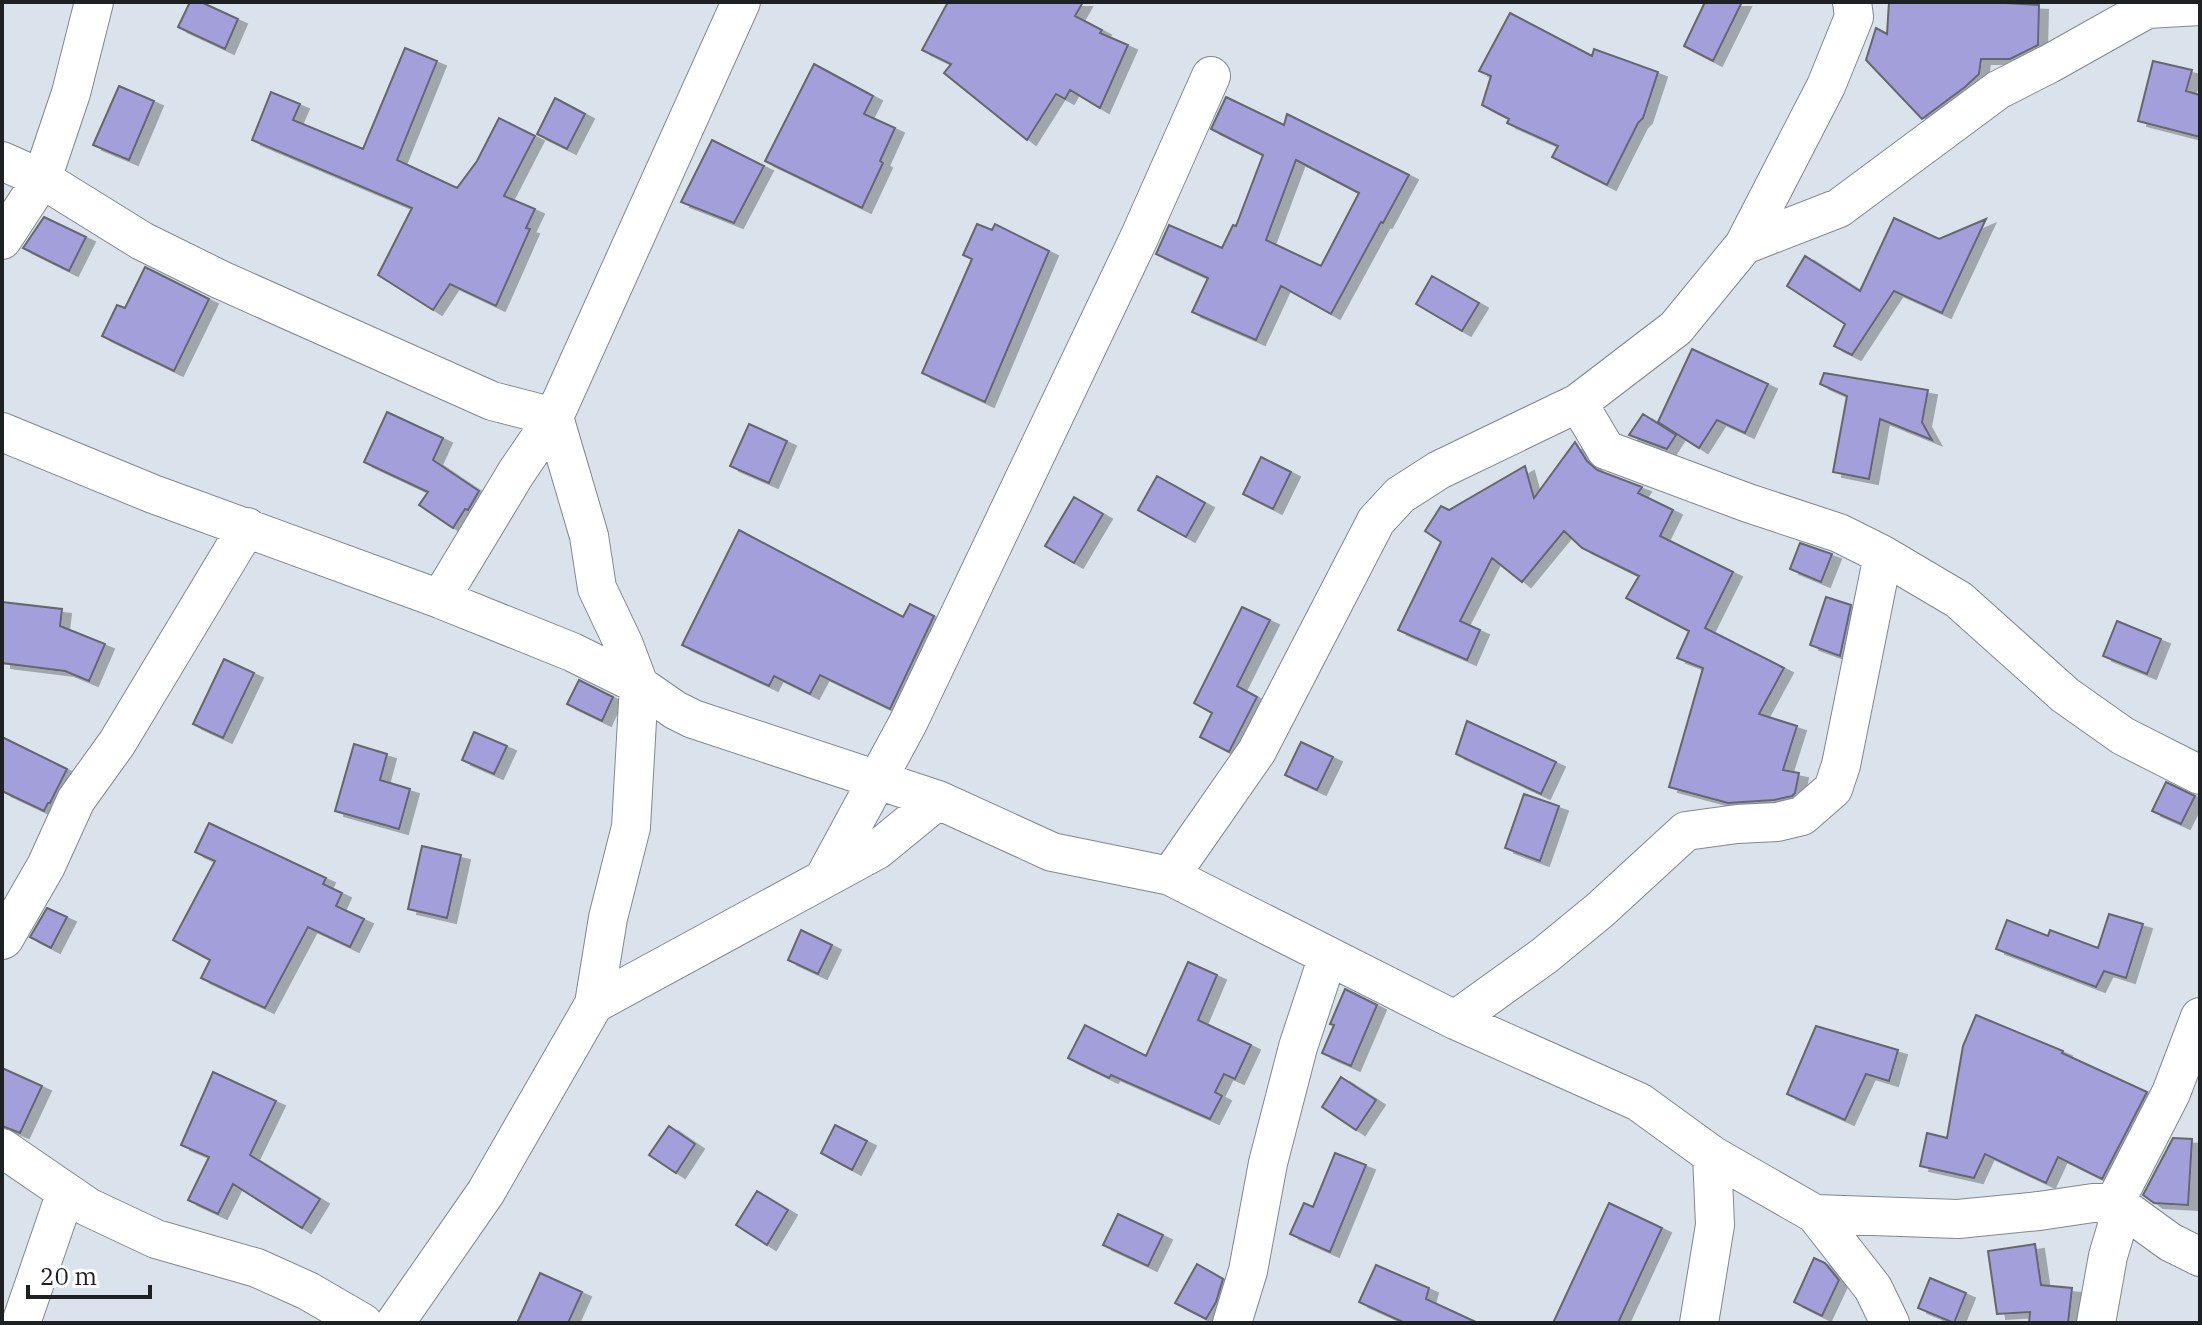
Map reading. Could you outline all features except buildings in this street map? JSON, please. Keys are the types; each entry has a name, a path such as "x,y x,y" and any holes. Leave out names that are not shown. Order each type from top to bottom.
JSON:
{"street":[{"path":"2,240 42,179 71,93 94,2"},
{"path":"440,599 516,473 554,417 741,2"},
{"path":"1170,876 1257,751 1376,521 1400,495 1439,470 1578,403 1676,328 1744,245 1826,86 1854,17 1852,2"},
{"path":"1744,245 1839,208 1998,90 2049,64 2133,6 2200,6"},
{"path":"824,878 908,723 1139,238 1211,76"},
{"path":"2,161 42,179 142,241 221,280 492,401 554,417"},
{"path":"1578,403 1606,450 1839,533 1959,600 2065,695 2123,736 2200,775"},
{"path":"395,1323 486,1192 594,1004 608,918 631,827 639,685 597,588 589,536 554,417"},
{"path":"2,432 153,494 440,599 572,652 639,685 693,719 938,800 1052,852 1170,876 1455,1020 1639,1102 1712,1155 1815,1214 1873,1288 1890,1323"},
{"path":"2,940 46,866 76,800 117,743 247,527"},
{"path":"1455,1020 1544,956 1600,910 1686,831 1777,822 1802,816 1833,789 1841,765 1883,555"},
{"path":"594,1004 877,850 938,800"},
{"path":"1232,1323 1248,1271 1268,1163 1298,1047 1328,956"},
{"path":"2096,1323 2108,1256 2117,1226 2115,1202 2171,1093 2200,1017"},
{"path":"2,1148 88,1207 156,1239 257,1268 308,1291 363,1323"},
{"path":"1699,1323 1715,1225 1712,1155"},
{"path":"21,1323 66,1192"},
{"path":"1815,1214 1958,1219 2115,1202 2170,1242 2200,1257"}]}
